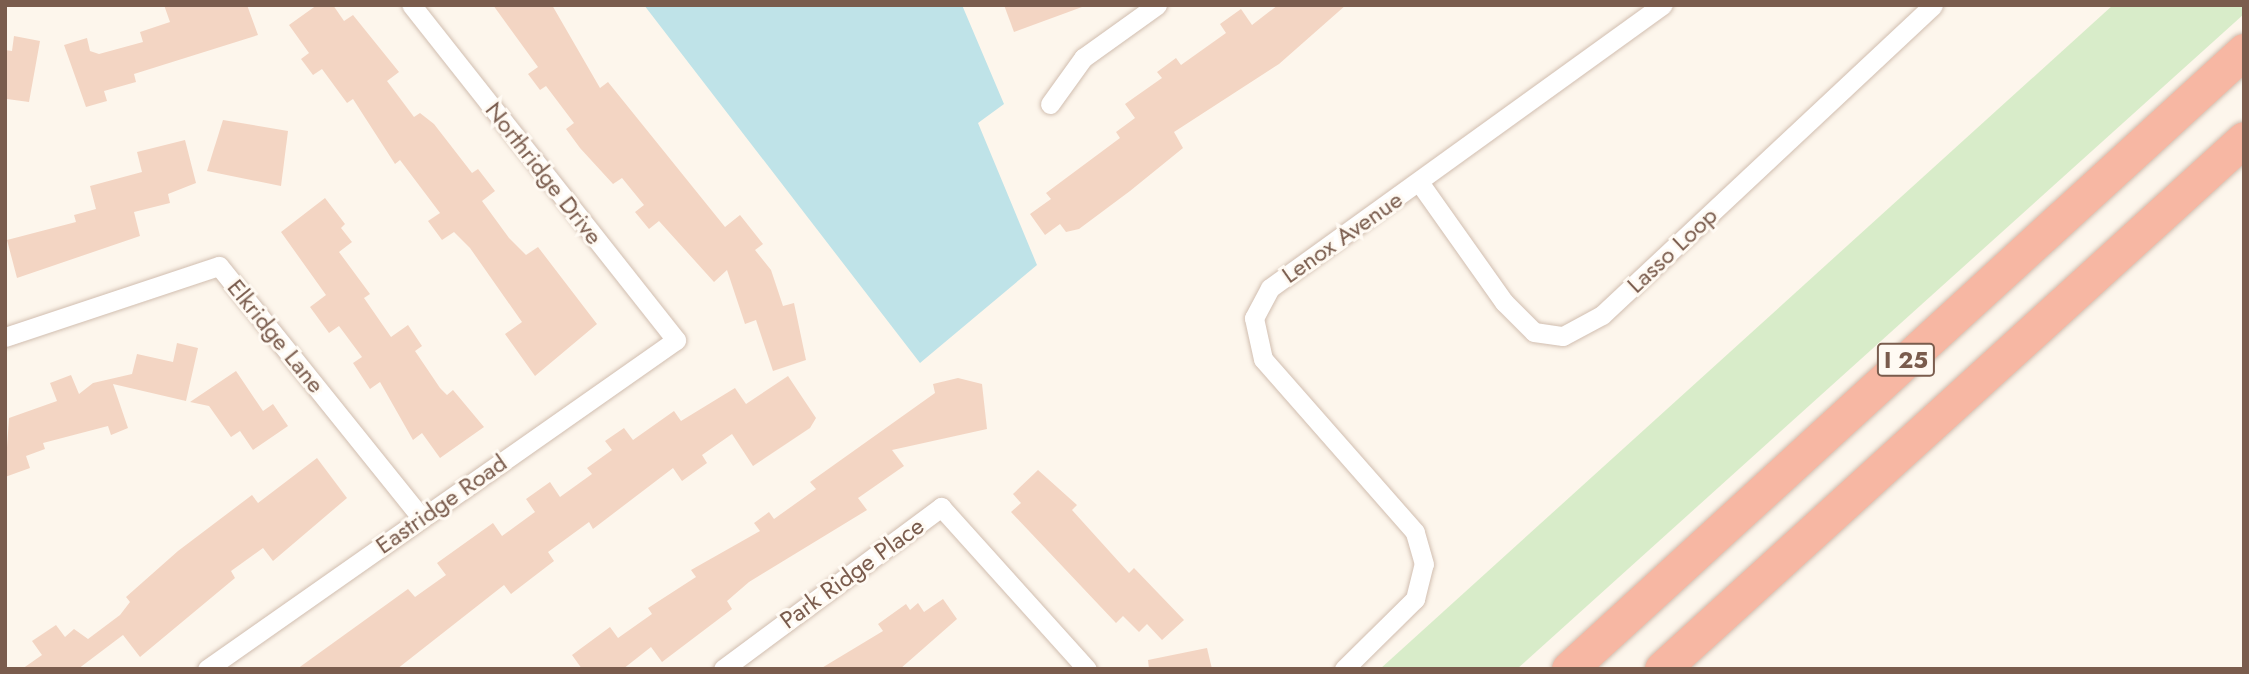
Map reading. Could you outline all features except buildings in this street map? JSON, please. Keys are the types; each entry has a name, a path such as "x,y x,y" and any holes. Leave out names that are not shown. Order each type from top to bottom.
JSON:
{"highway":[{"name":"I 25","path":"1569,669 2244,51"},
{"name":"I 25","path":"1662,669 2244,139"}],"street":[{"name":"Northridge Drive","path":"411,5 676,340"},
{"path":"1050,104 1072,68 1129,14 1157,5"},
{"name":"Lenox Avenue","path":"1344,669 1415,599 1424,565 1415,532 1263,359 1254,318 1270,288 1663,5"},
{"name":"Lasso Loop","path":"1419,182 1504,302 1534,332 1563,336 1602,315 1933,5"},
{"name":"Elkridge Lane","path":"5,337 219,266 421,517"},
{"name":"Eastridge Road","path":"206,669 676,340"},
{"name":"Park Ridge Place","path":"723,669 941,507 1087,669"}],"green space":[{"path":"2113,5 2244,5 2244,14 1517,669 1380,669"}],"water":[{"path":"644,5 962,5 1004,104 978,123 1037,265 920,363"}]}
